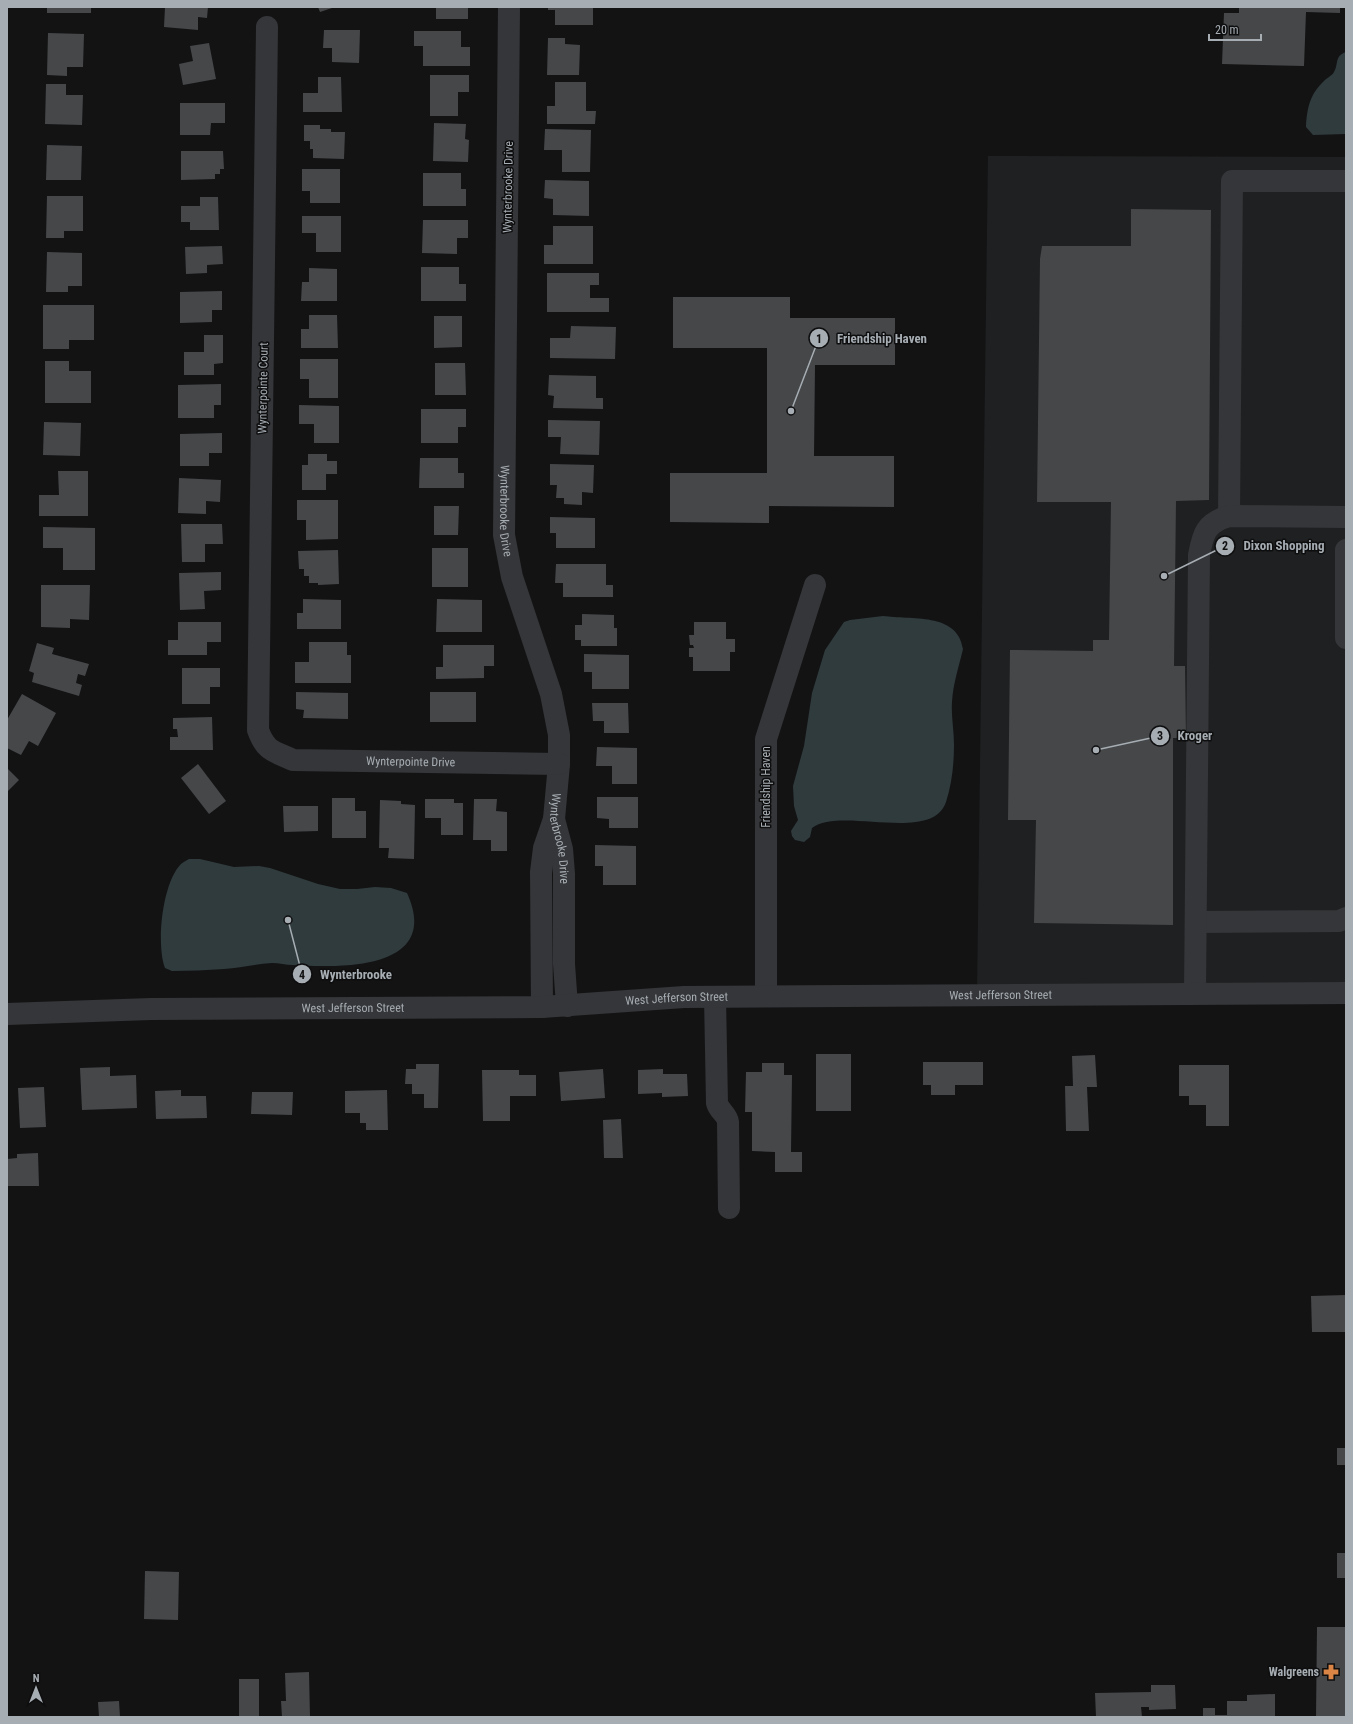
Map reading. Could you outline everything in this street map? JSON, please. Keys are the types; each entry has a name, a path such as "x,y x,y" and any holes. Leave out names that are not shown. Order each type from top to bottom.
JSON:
{"street":[{"name":"Wynterbrooke Drive","path":"509,7 504,535 512,577 551,694 558,735 559,764 554,819 562,848 564,874 564,964 567,1006"},
{"name":"Wynterpointe Court","path":"266,747 258,730 267,27"},
{"path":"1229,516 1232,180 1346,182"},
{"path":"1196,993 1199,555 1202,539 1208,528 1216,520 1229,516 1346,516"},
{"path":"1346,550 1346,638"},
{"name":"Friendship Haven","path":"766,996 766,738 815,585"},
{"name":"Wynterpointe Drive","path":"266,747 293,760 559,764"},
{"path":"542,1007 541,872 544,848 554,819"},
{"path":"1196,922 1339,921 1346,918"},
{"name":"West Jefferson Street","path":"7,1014 151,1009 542,1007 684,997 1346,993"},
{"path":"715,997 717,1103 727,1117 728,1122 729,1208"}],"shaded area":[{"path":"1346,52 1346,134 1313,135 1306,127 1307,114 1312,96 1319,86 1332,75 1338,58"},
{"path":"988,156 1346,157 1346,995 977,996"},
{"path":"883,616 919,618 943,623 952,629 959,637 963,649 953,695 954,759 946,802 937,814 923,821 905,823 863,821 826,822 812,828 810,837 804,842 795,840 791,831 798,820 794,806 793,786 804,746 812,693 825,650 844,622"},
{"path":"189,859 200,859 234,867 259,866 270,868 318,884 340,889 375,887 391,888 407,893 414,918 411,937 399,950 381,959 359,964 313,966 272,963 224,969 172,971 165,968 162,958 162,914 169,885 174,873 181,864"}],"building":[{"path":"47,7 91,7 91,13 47,13"},
{"path":"165,7 208,7 207,18 198,17 198,30 164,27"},
{"path":"318,7 335,7 320,12"},
{"path":"436,7 468,7 468,19 436,19"},
{"path":"548,7 593,7 593,25 555,25 555,10 548,10"},
{"path":"1239,7 1340,7 1340,13 1306,12 1304,66 1222,64 1224,13 1239,13"},
{"path":"324,30 360,30 359,63 332,62 332,48 323,48"},
{"path":"414,31 461,31 461,47 470,47 470,66 423,66 423,46 414,46"},
{"path":"48,33 84,34 83,67 67,67 67,76 47,75"},
{"path":"548,38 565,38 565,44 580,45 579,75 547,75"},
{"path":"209,43 216,79 183,85 179,64 193,61 190,46"},
{"path":"430,75 469,75 469,92 458,92 458,116 430,116"},
{"path":"318,77 341,77 342,112 303,112 303,93 318,93"},
{"path":"555,82 586,82 586,111 596,111 595,124 547,124 547,106 555,106"},
{"path":"46,84 66,84 66,95 83,95 82,125 45,124"},
{"path":"180,103 225,103 225,123 211,123 210,135 180,135"},
{"path":"434,123 466,124 465,139 469,140 468,162 433,161"},
{"path":"304,125 320,125 320,129 331,129 331,132 345,132 344,159 313,158 313,149 310,149 310,141 304,141"},
{"path":"545,129 591,130 590,172 562,172 562,150 544,150"},
{"path":"47,145 82,146 81,180 46,180"},
{"path":"181,151 223,151 224,169 220,169 220,174 215,174 215,179 181,180"},
{"path":"302,169 340,169 340,203 310,203 310,191 302,191"},
{"path":"423,173 461,173 461,189 466,189 466,206 423,206"},
{"path":"545,180 589,181 589,216 553,215 553,199 544,198"},
{"path":"47,196 83,196 83,231 64,231 64,238 46,238"},
{"path":"200,197 218,197 219,230 190,230 190,222 181,222 181,206 200,206"},
{"path":"1131,209 1211,210 1209,500 1176,501 1174,666 1185,666 1186,738 1173,738 1173,925 1034,923 1036,820 1008,820 1010,650 1093,651 1093,640 1109,640 1111,502 1037,502 1040,259 1042,246 1131,246"},
{"path":"302,216 341,216 341,252 316,252 316,233 302,233"},
{"path":"423,220 468,220 468,238 457,238 457,254 422,253"},
{"path":"553,226 593,226 593,264 544,264 544,245 553,245"},
{"path":"222,246 223,264 207,265 207,273 186,274 185,247"},
{"path":"47,252 82,253 82,286 68,286 68,292 46,292"},
{"path":"421,267 459,267 459,284 466,284 466,301 421,301"},
{"path":"309,268 337,269 337,301 301,301 302,282 309,282"},
{"path":"547,273 599,273 599,285 590,285 590,298 609,298 609,312 547,312"},
{"path":"222,291 222,310 212,310 212,322 180,323 180,292"},
{"path":"673,297 790,297 790,318 895,318 895,365 815,365 814,456 894,456 894,507 769,506 769,523 670,522 670,473 767,473 767,348 673,348"},
{"path":"43,305 94,305 94,340 69,340 69,349 43,349"},
{"path":"309,315 337,315 338,348 301,348 301,329 309,329"},
{"path":"434,316 462,316 462,347 434,348"},
{"path":"571,326 616,327 615,359 550,358 550,338 570,338"},
{"path":"204,335 223,335 223,363 214,364 214,375 184,375 184,352 204,352"},
{"path":"300,359 338,359 338,398 309,398 309,379 300,379"},
{"path":"45,361 69,361 69,371 91,371 91,403 45,403"},
{"path":"435,363 465,363 466,395 435,395"},
{"path":"549,375 596,376 596,398 603,398 603,409 553,408 554,396 548,395"},
{"path":"221,384 221,405 214,405 214,418 178,418 178,385"},
{"path":"299,405 339,406 339,443 314,443 314,424 299,424"},
{"path":"421,409 466,409 466,427 458,427 458,443 421,443"},
{"path":"548,420 600,421 599,455 560,454 561,437 548,437"},
{"path":"44,422 81,423 80,456 43,455"},
{"path":"222,433 222,453 209,453 209,466 180,466 180,434"},
{"path":"308,454 327,454 327,461 337,461 337,474 326,474 326,490 302,490 302,465 308,465"},
{"path":"420,458 458,458 458,473 464,473 464,488 419,488"},
{"path":"550,464 594,465 593,493 582,492 582,505 564,504 564,498 556,498 557,485 550,485"},
{"path":"58,471 88,471 88,516 39,516 39,495 59,495"},
{"path":"179,478 221,480 220,502 206,501 206,514 178,513"},
{"path":"297,500 338,500 338,539 306,540 306,520 297,520"},
{"path":"434,506 459,506 458,535 434,535"},
{"path":"550,517 595,518 595,548 556,548 556,533 550,533"},
{"path":"181,524 222,524 223,544 205,544 205,562 182,562"},
{"path":"43,527 95,528 95,570 63,570 63,548 43,548"},
{"path":"432,548 468,548 468,587 432,587"},
{"path":"338,550 339,584 318,585 318,583 309,583 309,576 304,576 304,569 299,569 298,551"},
{"path":"556,564 606,564 606,585 613,585 613,597 563,597 563,583 555,583"},
{"path":"221,572 221,590 204,591 205,609 180,610 179,573"},
{"path":"41,585 90,585 89,620 70,619 70,628 41,627"},
{"path":"303,599 341,600 341,629 297,629 297,613 303,613"},
{"path":"437,599 482,600 482,632 436,632"},
{"path":"582,614 614,615 614,628 617,628 617,646 581,646 581,640 575,640 575,625 582,625"},
{"path":"178,622 221,622 221,642 207,642 207,655 168,655 168,640 178,640"},
{"path":"694,622 726,622 726,639 735,639 735,652 730,652 730,671 693,671 693,657 689,657 689,648 694,648 693,645 690,645 689,635 694,635"},
{"path":"309,642 347,642 347,655 351,655 351,683 295,683 295,662 309,662"},
{"path":"37,643 54,648 52,654 89,664 85,676 78,674 76,683 82,685 79,696 32,682 34,673 29,671"},
{"path":"443,645 494,645 494,666 484,666 484,678 436,679 436,667 443,667"},
{"path":"584,654 629,655 629,689 592,689 592,672 584,672"},
{"path":"182,668 220,668 220,687 210,687 210,704 182,704"},
{"path":"296,692 348,693 348,719 303,718 304,710 296,709"},
{"path":"430,692 476,692 476,722 430,722"},
{"path":"22,694 56,713 38,746 29,741 21,755 7,748 7,720"},
{"path":"592,703 628,703 629,733 604,733 604,721 593,721"},
{"path":"212,717 213,750 170,750 170,737 178,737 177,729 173,729 173,718"},
{"path":"597,747 637,748 637,784 612,784 612,766 596,766"},
{"path":"198,764 226,801 209,814 181,778"},
{"path":"7,768 19,780 7,792"},
{"path":"597,797 638,797 638,828 609,828 609,819 597,818"},
{"path":"332,798 355,798 355,811 366,811 366,838 332,838"},
{"path":"425,799 454,799 454,803 463,803 463,835 441,835 441,818 425,818"},
{"path":"474,799 497,799 496,811 507,812 507,851 491,851 491,840 473,840"},
{"path":"380,800 401,801 401,804 415,805 414,859 388,858 389,848 379,848"},
{"path":"283,806 318,806 318,831 284,832"},
{"path":"595,845 636,846 636,885 603,885 603,866 595,866"},
{"path":"816,1054 851,1054 851,1111 816,1111"},
{"path":"1095,1055 1097,1087 1087,1087 1089,1131 1066,1131 1065,1086 1073,1086 1072,1056"},
{"path":"923,1062 983,1062 983,1085 955,1085 955,1095 931,1095 931,1085 923,1085"},
{"path":"762,1063 784,1063 784,1075 792,1075 791,1152 802,1152 802,1172 775,1172 775,1152 752,1151 752,1112 745,1112 746,1072 762,1072"},
{"path":"416,1064 439,1064 438,1108 424,1108 424,1094 412,1094 412,1084 405,1084 406,1069 416,1069"},
{"path":"1179,1065 1229,1065 1229,1126 1206,1126 1206,1105 1189,1105 1189,1096 1179,1096"},
{"path":"110,1067 110,1076 136,1075 137,1108 82,1110 80,1068"},
{"path":"603,1069 605,1098 561,1101 559,1072"},
{"path":"663,1069 663,1074 687,1074 688,1096 662,1097 662,1093 638,1094 638,1070"},
{"path":"482,1070 519,1070 519,1075 536,1075 536,1096 510,1096 510,1121 483,1121"},
{"path":"44,1087 46,1127 20,1128 18,1088"},
{"path":"181,1090 181,1096 206,1096 207,1118 156,1119 155,1091"},
{"path":"387,1090 388,1130 366,1130 366,1123 360,1123 360,1113 345,1113 345,1091"},
{"path":"252,1092 293,1092 292,1115 251,1114"},
{"path":"621,1119 623,1158 604,1158 603,1120"},
{"path":"38,1153 39,1186 7,1186 7,1159 17,1158 17,1154"},
{"path":"1346,1295 1346,1332 1312,1332 1311,1296"},
{"path":"1337,1448 1346,1448 1346,1465 1337,1465"},
{"path":"1337,1553 1346,1553 1346,1578 1337,1578"},
{"path":"145,1571 179,1572 178,1620 144,1619"},
{"name":"Walgreens","path":"1317,1627 1346,1627 1346,1717 1316,1717"},
{"path":"309,1672 310,1717 282,1717 281,1701 286,1701 285,1673"},
{"path":"239,1679 259,1679 259,1717 239,1717"},
{"path":"1151,1685 1175,1685 1176,1709 1149,1710 1149,1707 1141,1707 1142,1717 1096,1717 1095,1693 1151,1692"},
{"path":"1275,1694 1275,1717 1203,1717 1203,1708 1215,1708 1215,1715 1227,1715 1227,1701 1247,1701 1247,1695"},
{"path":"119,1701 120,1717 99,1717 98,1702"}],"place":[{"name":"Friendship Haven","path":"791,411"},
{"name":"Dixon Shopping","path":"1164,576"},
{"name":"Kroger","path":"1096,750"},
{"name":"Wynterbrooke","path":"288,920"},
{"name":"Walgreens","path":"1331,1672"}]}
